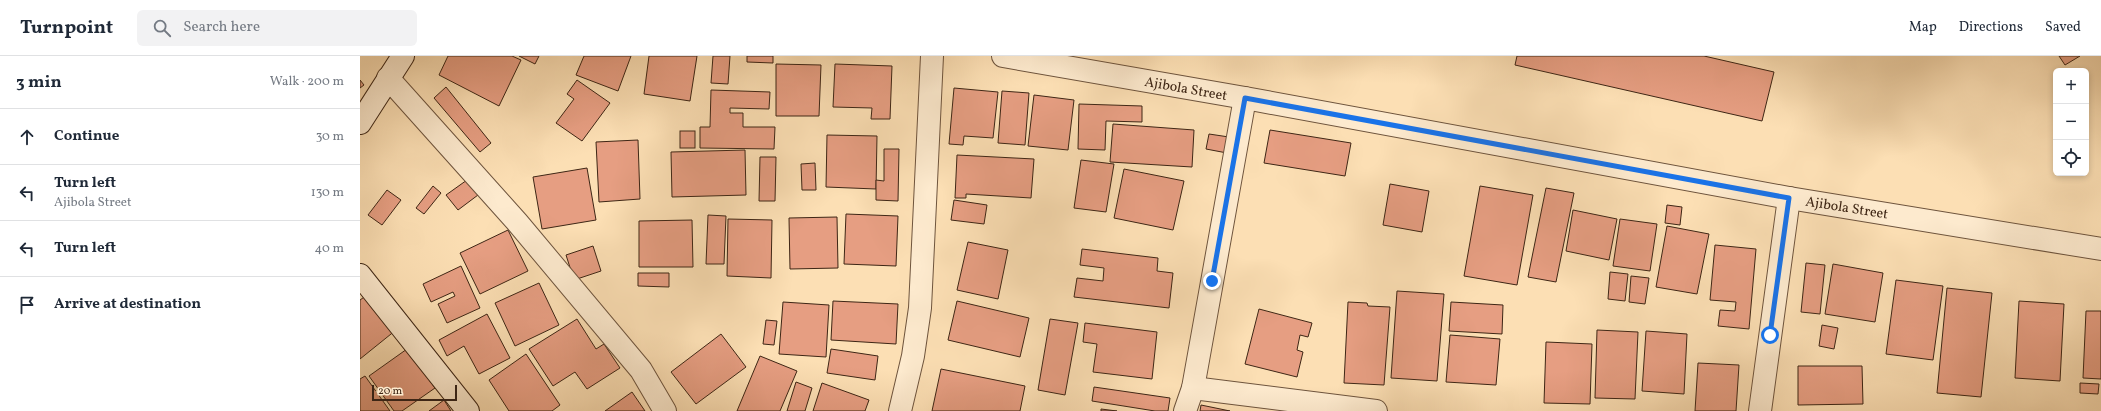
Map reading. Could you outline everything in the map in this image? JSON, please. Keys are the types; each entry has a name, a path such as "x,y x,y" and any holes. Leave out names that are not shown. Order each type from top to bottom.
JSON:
{"street":[{"path":"360,123 403,56"},
{"path":"900,411 913,356 920,308 932,56"},
{"name":"Ajibola Street","path":"1003,56 1245,98 1789,198 2101,249"},
{"path":"388,78 527,234 641,370 665,411"},
{"path":"1185,411 1193,388 1245,98"},
{"path":"1760,411 1789,198"},
{"path":"360,275 468,411"},
{"path":"1193,388 1376,411"}],"building":[{"path":"448,56 512,56 521,60 499,106 439,75"},
{"path":"519,56 539,56 535,64"},
{"path":"584,56 631,56 618,91 576,75"},
{"path":"649,56 697,56 690,101 644,94"},
{"path":"713,56 730,56 728,84 711,83"},
{"path":"747,56 773,56 773,63 747,62"},
{"path":"1517,56 1704,56 1774,72 1762,121 1515,65"},
{"path":"2059,56 2080,56 2065,65"},
{"path":"776,64 821,65 819,116 776,116"},
{"path":"835,64 892,66 890,119 871,119 872,108 833,107"},
{"path":"360,80 364,85 360,88"},
{"path":"577,80 610,103 582,141 556,123 574,99 567,94"},
{"path":"446,87 491,143 480,152 434,98"},
{"path":"954,88 998,92 993,138 964,136 963,145 949,144"},
{"path":"711,90 770,92 769,109 730,108 730,113 743,113 743,127 775,127 774,149 700,148 700,127 710,127"},
{"path":"1002,91 1029,93 1025,145 998,143"},
{"path":"1034,95 1074,100 1068,150 1028,146"},
{"path":"1079,104 1142,106 1142,122 1106,121 1105,150 1078,149"},
{"path":"1113,124 1194,130 1192,167 1110,162"},
{"path":"1270,130 1351,143 1345,176 1264,163"},
{"path":"680,131 695,131 695,148 680,148"},
{"path":"1209,134 1229,137 1227,153 1206,149"},
{"path":"827,135 877,136 876,189 826,187"},
{"path":"638,140 640,199 599,202 596,142"},
{"path":"884,149 899,149 898,201 876,200 876,180 884,181"},
{"path":"745,150 746,195 672,197 671,152"},
{"path":"957,155 1034,159 1031,198 966,194 966,198 955,198"},
{"path":"760,157 776,157 775,201 759,201"},
{"path":"1081,160 1114,164 1106,212 1074,208"},
{"path":"815,163 816,190 802,190 801,164"},
{"path":"587,168 596,220 542,229 533,177"},
{"path":"1124,169 1184,181 1173,230 1114,218"},
{"path":"467,180 478,195 458,210 446,195"},
{"path":"1390,184 1429,191 1422,232 1383,225"},
{"path":"433,186 441,193 424,214 416,208"},
{"path":"1480,186 1533,195 1517,285 1464,276"},
{"path":"1546,188 1574,193 1556,282 1528,277"},
{"path":"387,190 401,200 382,225 368,215"},
{"path":"954,200 987,205 984,224 951,220"},
{"path":"1667,205 1682,207 1680,225 1665,223"},
{"path":"1573,210 1617,219 1609,260 1566,251"},
{"path":"846,214 898,216 896,266 844,264"},
{"path":"708,215 726,216 724,264 706,264"},
{"path":"837,217 838,268 790,269 789,218"},
{"path":"728,219 772,220 771,278 727,276"},
{"path":"1620,219 1657,224 1650,271 1613,266"},
{"path":"692,220 693,267 639,267 639,221"},
{"path":"1667,226 1709,234 1697,294 1656,287"},
{"path":"508,230 528,271 480,294 460,253"},
{"path":"968,242 1008,250 998,299 957,290"},
{"path":"1715,245 1756,249 1749,329 1718,326 1720,310 1735,311 1736,302 1710,300"},
{"path":"593,246 601,271 574,280 566,255"},
{"path":"1082,249 1158,258 1157,271 1173,273 1169,308 1074,297 1077,278 1103,281 1104,268 1080,265"},
{"path":"1806,263 1825,265 1820,314 1801,312"},
{"path":"1833,264 1883,273 1875,322 1825,314"},
{"path":"461,266 480,308 447,323 438,304 455,296 453,292 431,302 423,284"},
{"path":"1610,272 1628,274 1625,301 1608,299"},
{"path":"638,273 669,273 669,287 638,286"},
{"path":"1631,276 1649,278 1645,304 1629,302"},
{"path":"1896,280 1943,286 1933,360 1886,354"},
{"path":"539,283 559,325 515,346 495,303"},
{"path":"1947,288 1992,293 1981,397 1937,393"},
{"path":"1397,291 1444,294 1437,381 1391,378"},
{"path":"367,295 396,330 360,359 360,300"},
{"path":"833,301 898,304 896,344 831,340"},
{"path":"957,301 1029,318 1020,357 948,340"},
{"path":"2019,301 2064,304 2060,381 2015,378"},
{"path":"783,302 829,305 826,357 779,354"},
{"path":"1348,302 1367,303 1368,306 1390,307 1384,385 1344,383"},
{"path":"1451,302 1503,305 1502,334 1449,331"},
{"path":"1259,309 1312,323 1308,337 1300,335 1297,350 1303,352 1297,377 1245,364"},
{"path":"2086,311 2101,311 2101,379 2083,378"},
{"path":"487,314 510,358 479,374 464,346 447,356 439,340"},
{"path":"577,319 596,349 604,344 620,368 587,389 575,372 553,386 529,349"},
{"path":"1050,319 1078,323 1065,395 1038,390"},
{"path":"766,320 777,321 774,345 763,344"},
{"path":"1085,323 1157,332 1152,379 1093,372 1097,344 1083,342"},
{"path":"1822,325 1838,328 1834,349 1819,346"},
{"path":"1597,330 1638,332 1635,399 1595,398"},
{"path":"1646,331 1687,334 1684,394 1642,391"},
{"path":"721,334 746,367 696,404 671,372"},
{"path":"1450,335 1500,339 1496,385 1446,382"},
{"path":"1546,342 1592,344 1590,404 1544,403"},
{"path":"407,349 435,388 402,411 394,411 369,376"},
{"path":"831,349 878,356 875,380 827,373"},
{"path":"526,354 560,405 552,411 509,411 489,380"},
{"path":"760,356 797,371 780,411 737,411"},
{"path":"1698,363 1739,365 1736,411 1695,411"},
{"path":"1798,366 1862,366 1863,404 1798,405"},
{"path":"941,369 1025,386 1020,411 932,411"},
{"path":"365,376 390,411 360,411 360,379"},
{"path":"796,382 812,388 805,411 787,411"},
{"path":"822,383 869,400 865,411 813,411"},
{"path":"2080,383 2099,384 2098,394 2080,393"},
{"path":"1094,387 1170,398 1168,411 1155,411 1092,401"},
{"path":"632,392 645,411 605,411"},
{"path":"444,400 451,411 429,411"},
{"path":"1201,405 1230,411 1200,411"},
{"path":"1101,409 1117,411 1101,411"}],"route":[{"path":"1212,281 1245,98 1789,198 1770,335"}]}
